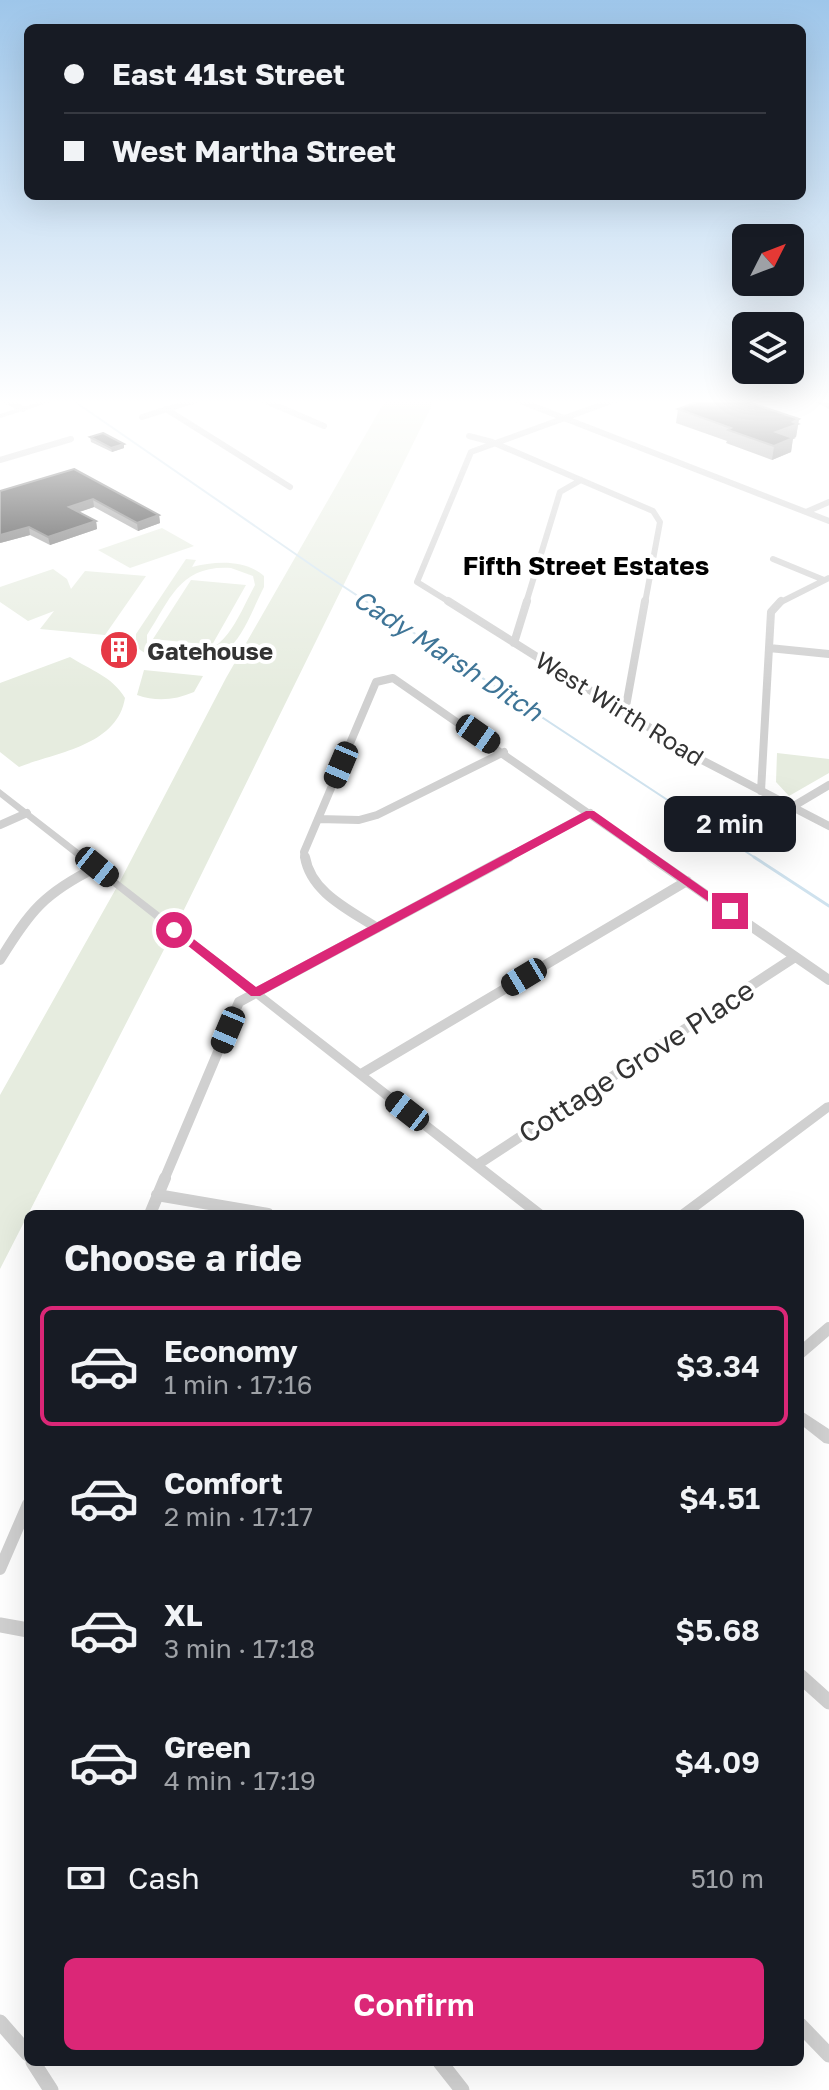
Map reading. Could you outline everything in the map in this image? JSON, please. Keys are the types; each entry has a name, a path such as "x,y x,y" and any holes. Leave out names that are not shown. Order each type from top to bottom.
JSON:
{"street":[{"name":"West Wirth Road","path":"453,497 417,582 698,758 829,826"},
{"path":"514,643 559,497"},
{"path":"619,497 653,511 660,522 625,712"},
{"path":"766,497 829,521"},
{"path":"806,512 829,502"},
{"path":"773,559 827,579"},
{"path":"761,791 773,606 827,579"},
{"path":"769,648 829,654"},
{"path":"377,928 310,877 304,852 376,682 386,678 399,679 829,980"},
{"path":"318,819 350,821 377,815 504,752"},
{"path":"792,807 829,785"},
{"path":"0,792 534,1210"},
{"path":"0,825 27,813"},
{"path":"151,1210 239,1002 590,813"},
{"path":"0,960 31,908 45,894 97,867"},
{"path":"361,1074 687,881"},
{"name":"Cottage Grove Place","path":"477,1165 795,957"},
{"path":"689,1210 829,1106"},
{"path":"157,1195 245,1210"},
{"path":"804,1350 829,1328"},
{"path":"804,1419 829,1438"},
{"path":"0,1569 24,1513"},
{"path":"0,1625 24,1629"},
{"path":"804,1680 829,1702"},
{"path":"0,2022 24,2049"},
{"path":"804,2029 829,2055"},
{"path":"36,2066 51,2090"},
{"path":"443,2066 462,2090"}],"shaded area":[{"path":"330,497 387,497 174,930 30,1210 24,1210 24,1222 0,1269 0,1095 118,885 226,678"},
{"path":"162,528 194,546 130,568 98,550"},
{"path":"186,559 196,560 192,567 210,563 239,564 264,576 264,587 245,627 230,647 209,659 182,663 156,658 136,646 136,634","holes":["214,568 231,568 253,576 255,585 241,612 217,645 193,655 176,656 160,653 147,644 147,635 163,608 188,578"]},
{"path":"53,569 67,579 71,589 85,571 146,576 105,635 40,629 54,611 28,621 0,602 0,587"},
{"path":"191,580 246,585 212,645 153,639"},
{"path":"70,657 120,690 125,698 120,714 110,727 83,745 19,767 0,752 0,683"},
{"path":"144,670 203,676 194,692 173,698 152,699 137,695"},
{"path":"777,753 829,759 829,773 789,796 776,782"}],"building":[{"path":"0,497 125,497 159,515 137,523 93,499 69,507 96,521 48,537 29,527 0,535"},
{"path":"114,635 126,636 119,646 107,645"}],"waterway":[{"name":"Cady Marsh Ditch","path":"212,497 757,859"},
{"name":"Cady Marsh Ditch","path":"754,857 829,906"}],"place":[{"name":"Gatehouse","path":"119,650"}],"district":[{"name":"Fifth Street Estates","path":"586,565"}],"route":[{"path":"174,930 256,993 590,813 730,911"}]}
